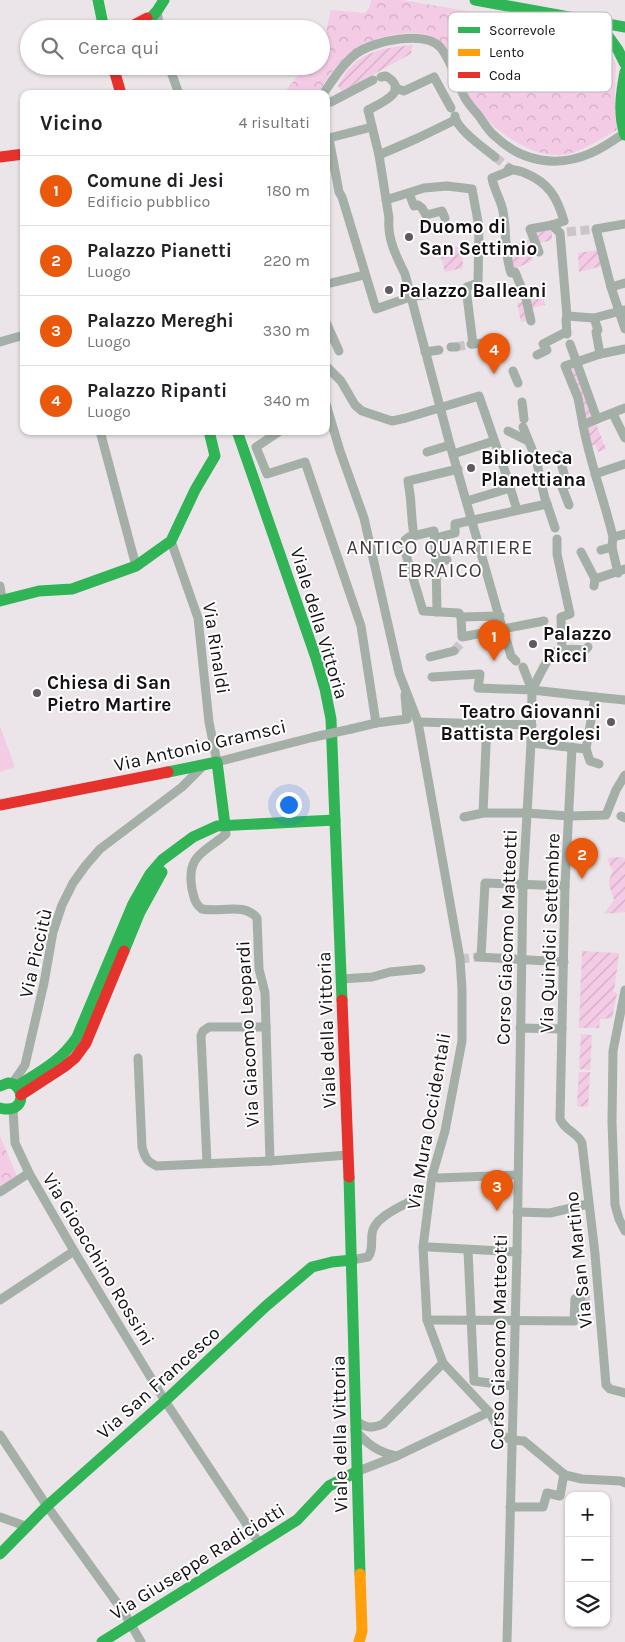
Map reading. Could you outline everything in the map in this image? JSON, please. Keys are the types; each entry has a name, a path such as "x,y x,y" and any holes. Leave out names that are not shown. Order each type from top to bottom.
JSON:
{"main road":[{"path":"98,0 102,20"},
{"path":"149,20 164,0"},
{"path":"475,0 542,12"},
{"path":"145,20 157,10"},
{"path":"612,25 625,27"},
{"path":"612,42 625,64"},
{"path":"117,75 120,90"},
{"path":"624,77 620,118 624,135"},
{"path":"0,157 20,154"},
{"path":"1,600 39,591 72,589 136,566 171,542 215,456 209,435"},
{"name":"Viale della Vittoria","path":"238,435 307,631 328,702 332,738 352,1260 356,1472 362,1631 359,1642"},
{"name":"Via Antonio Gramsci","path":"0,805 217,762"},
{"name":"Via Rinaldi","path":"217,762 225,829"},
{"path":"17,1088 58,1060 77,1037 140,890 162,860 204,831 335,820"},
{"path":"0,1086 8,1083 17,1088 20,1103 14,1109 5,1110 0,1108"},
{"name":"Via San Francesco","path":"0,1554 47,1506 165,1401 266,1306 312,1267 352,1260"},
{"name":"Via Giuseppe Radiciotti","path":"102,1642 297,1520 329,1486 356,1472"}],"street":[{"path":"157,10 158,20"},
{"path":"326,90 357,52 392,40 413,38 430,41 440,46 448,60"},
{"path":"172,75 178,90"},
{"path":"330,102 386,76 396,88 404,91 434,77 462,129 495,157"},
{"path":"396,88 389,100 368,110 379,155 389,218 388,226 393,248 404,274 425,352 444,409 452,449 471,520 511,656 516,661"},
{"path":"462,92 466,100 495,137 531,159 550,162 571,160 591,153 624,135"},
{"path":"379,155 418,138 454,115"},
{"path":"330,138 372,127"},
{"path":"330,143 339,192 347,212 364,275 376,309 410,296 455,290"},
{"path":"531,321 526,299 507,262 503,209 492,178 511,170 527,173 550,189 559,205 564,221 530,229 538,252"},
{"path":"386,200 424,188 447,186 472,189 479,227 478,283 467,287 472,344 486,343"},
{"path":"409,193 414,206 418,205 426,215 442,210 445,218"},
{"path":"625,224 596,229 611,287 622,310 625,326"},
{"path":"537,355 547,350 543,344 566,333 567,316 563,232 552,225"},
{"path":"331,283 364,275"},
{"path":"611,287 625,283"},
{"path":"567,316 594,318 622,310"},
{"path":"594,318 598,330 596,332 600,354"},
{"path":"330,330 340,351"},
{"path":"0,342 20,336"},
{"path":"570,344 597,419"},
{"path":"581,552 595,582 621,571 612,547 613,537 587,445 578,398 565,366 600,354 625,349"},
{"path":"425,352 439,350"},
{"path":"330,370 341,382 356,405 362,410 392,421 444,409 479,396 517,510"},
{"path":"513,371 518,383"},
{"path":"522,402 523,423 528,442 536,459 546,501 555,528"},
{"path":"584,425 625,408"},
{"path":"613,414 625,438"},
{"path":"330,417 364,518 399,672 405,690"},
{"path":"508,431 528,442"},
{"path":"101,435 136,566"},
{"path":"274,435 256,447 267,474 305,462 361,626 376,723"},
{"path":"427,452 494,441"},
{"path":"559,454 569,505"},
{"path":"595,474 625,464"},
{"path":"414,535 408,481 458,469"},
{"path":"467,501 510,488"},
{"path":"435,538 455,533 455,524 517,510 546,501"},
{"path":"436,612 434,531 414,535 405,540 404,548 423,611 460,615 499,614"},
{"path":"613,537 625,534"},
{"path":"557,539 563,616 562,650"},
{"name":"Via Rinaldi","path":"171,542 198,618 210,722 217,762"},
{"path":"601,550 612,547"},
{"path":"436,561 447,560"},
{"path":"0,586 1,600"},
{"path":"460,615 462,640 505,635 543,622"},
{"path":"532,690 555,651 585,650 588,647"},
{"path":"430,657 454,651"},
{"path":"523,668 532,690"},
{"path":"432,677 480,674 478,688 532,690 625,700"},
{"name":"Via Antonio Gramsci","path":"217,762 314,737 376,723 407,719 405,690"},
{"name":"Via Mura Occidentali","path":"405,690 418,722 458,938 462,989 462,1041 445,1131 432,1176 423,1247 427,1320 443,1363 489,1412 503,1436 512,1440"},
{"name":"Corso Giacomo Matteotti","path":"507,1642 517,1252 521,961 532,690"},
{"path":"594,697 586,749 590,761 599,764"},
{"path":"418,722 532,725"},
{"path":"483,813 487,723"},
{"path":"531,743 586,749"},
{"name":"Via Quindici Settembre","path":"560,1119 565,886 572,747"},
{"name":"Via Piccitù","path":"17,1088 44,983 53,932 62,905 74,883 100,849 182,787 204,765"},
{"path":"177,771 184,778 182,787"},
{"path":"464,817 483,813 618,816 616,790 625,775"},
{"name":"Via Giacomo Leopardi","path":"225,829 193,864 190,876 194,900 202,909 245,909 257,918 259,969 265,993 270,1160"},
{"path":"564,962 521,961 479,957 485,883 565,886"},
{"path":"341,980 372,977 390,972 421,968"},
{"path":"625,990 613,1051 612,1122 615,1205 625,1231"},
{"path":"207,1163 201,1036 203,1031 209,1027 266,1026"},
{"path":"520,1028 562,1029"},
{"path":"138,1058 142,1148 145,1158 149,1163 157,1166 348,1155"},
{"name":"Via Gioacchino Rossini","path":"14,1109 15,1143 29,1173 165,1401 259,1544"},
{"name":"Via San Martino","path":"560,1119 566,1128 577,1134 582,1143 596,1300 606,1385 610,1389 625,1393"},
{"path":"0,1192 29,1173"},
{"path":"432,1176 438,1178 517,1175"},
{"path":"352,1260 368,1257 372,1250 372,1232 375,1224 395,1209 413,1200"},
{"path":"517,1212 550,1213 588,1204"},
{"path":"429,1247 517,1252"},
{"path":"468,1250 474,1381 513,1386"},
{"path":"0,1300 74,1251"},
{"path":"427,1320 574,1321 575,1299 581,1299"},
{"path":"355,1425 375,1428 383,1424 443,1363"},
{"path":"356,1472 397,1456 489,1412"},
{"path":"355,1425 373,1447 387,1454 397,1456"},
{"path":"0,1435 47,1506 125,1614 141,1642"},
{"path":"512,1440 524,1441 564,1474 582,1479 624,1481"},
{"path":"510,1507 543,1507 547,1493 560,1496 564,1474"},
{"path":"0,1517 28,1526"}],"green space":[{"path":"371,0 402,0 473,12 448,12 448,53 436,38 426,34 414,33 389,36 357,48 340,62 330,75 329,20 331,10 365,13 370,6"},
{"path":"413,45 412,53 342,92 338,86 352,66 369,54 379,50"},
{"path":"612,55 616,68 615,109 617,130 583,149 569,154 549,155 523,146 498,130 478,110 466,93 612,92"},
{"path":"299,75 330,75 321,90 286,90"},
{"path":"552,228 552,240 539,243 534,231"},
{"path":"530,239 534,254 532,261 512,270 511,247"},
{"path":"462,246 463,268 445,272 439,250"},
{"path":"598,250 602,266 579,272 578,253"},
{"path":"542,285 545,305 531,308 525,290"},
{"path":"525,301 529,320 521,322 517,303"},
{"path":"577,366 595,418 585,423 567,369"},
{"path":"596,424 606,449 598,452 595,445 590,446 586,429"},
{"path":"0,726 15,767 0,772"},
{"path":"622,857 625,859 625,912 604,914 614,900 609,886 609,880 613,872 607,858"},
{"path":"582,951 619,953 614,992 617,993 612,1018 600,1019 599,1028 579,1028"},
{"path":"581,1034 592,1035 590,1070 579,1069"},
{"path":"579,1072 590,1072 588,1107 577,1106"},
{"path":"0,1136 17,1176 0,1187"}],"tunnel":[{"path":"495,157 509,168"},
{"path":"567,232 596,229"},
{"path":"456,347 471,344"},
{"path":"454,651 461,643"},
{"path":"460,959 478,957"},
{"path":"581,1299 594,1300"}],"traffic: fast":[{"path":"98,0 102,20"},
{"path":"149,20 164,0"},
{"path":"475,0 542,12"},
{"path":"612,25 625,27"},
{"path":"612,42 625,64"},
{"path":"625,72 621,96 621,111 625,135"},
{"path":"0,601 39,591 72,589 136,566 171,541 195,490 215,456 210,435"},
{"path":"238,435 316,658 331,719 342,1000"},
{"path":"168,772 217,762 225,825"},
{"path":"17,1086 57,1059 77,1037 133,904 150,874 162,860 193,837 217,826 335,820"},
{"path":"124,951 140,912 162,872"},
{"path":"0,1086 8,1083 13,1084 18,1087 21,1098 16,1107 9,1109 0,1108"},
{"path":"349,1177 360,1574"},
{"path":"0,1554 47,1506 165,1401 266,1306 312,1267 352,1260"},
{"path":"102,1642 297,1520 329,1486 356,1472"}],"traffic: slow":[{"path":"359,1642 362,1631 360,1574"}],"traffic: jam":[{"path":"143,20 147,18"},
{"path":"116,75 120,90"},
{"path":"0,157 20,154"},
{"path":"0,805 168,772"},
{"path":"21,1095 64,1067 75,1058 86,1043 124,951"},
{"path":"342,1000 349,1177"}],"place":[{"name":"Duomo di San Settimio","path":"409,237"},
{"name":"Palazzo Balleani","path":"389,290"},
{"name":"Palazzo Ripanti","path":"494,374"},
{"name":"Biblioteca Planettiana","path":"471,468"},
{"name":"Palazzo Ricci","path":"533,644"},
{"name":"Comune di Jesi","path":"494,661"},
{"name":"Chiesa di San Pietro Martire","path":"37,693"},
{"name":"Teatro Giovanni Battista Pergolesi","path":"611,722"},
{"name":"Palazzo Pianetti","path":"582,879"},
{"name":"Palazzo Mereghi","path":"497,1211"}],"district":[{"name":"ANTICO QUARTIERE EBRAICO","path":"440,558"}]}
